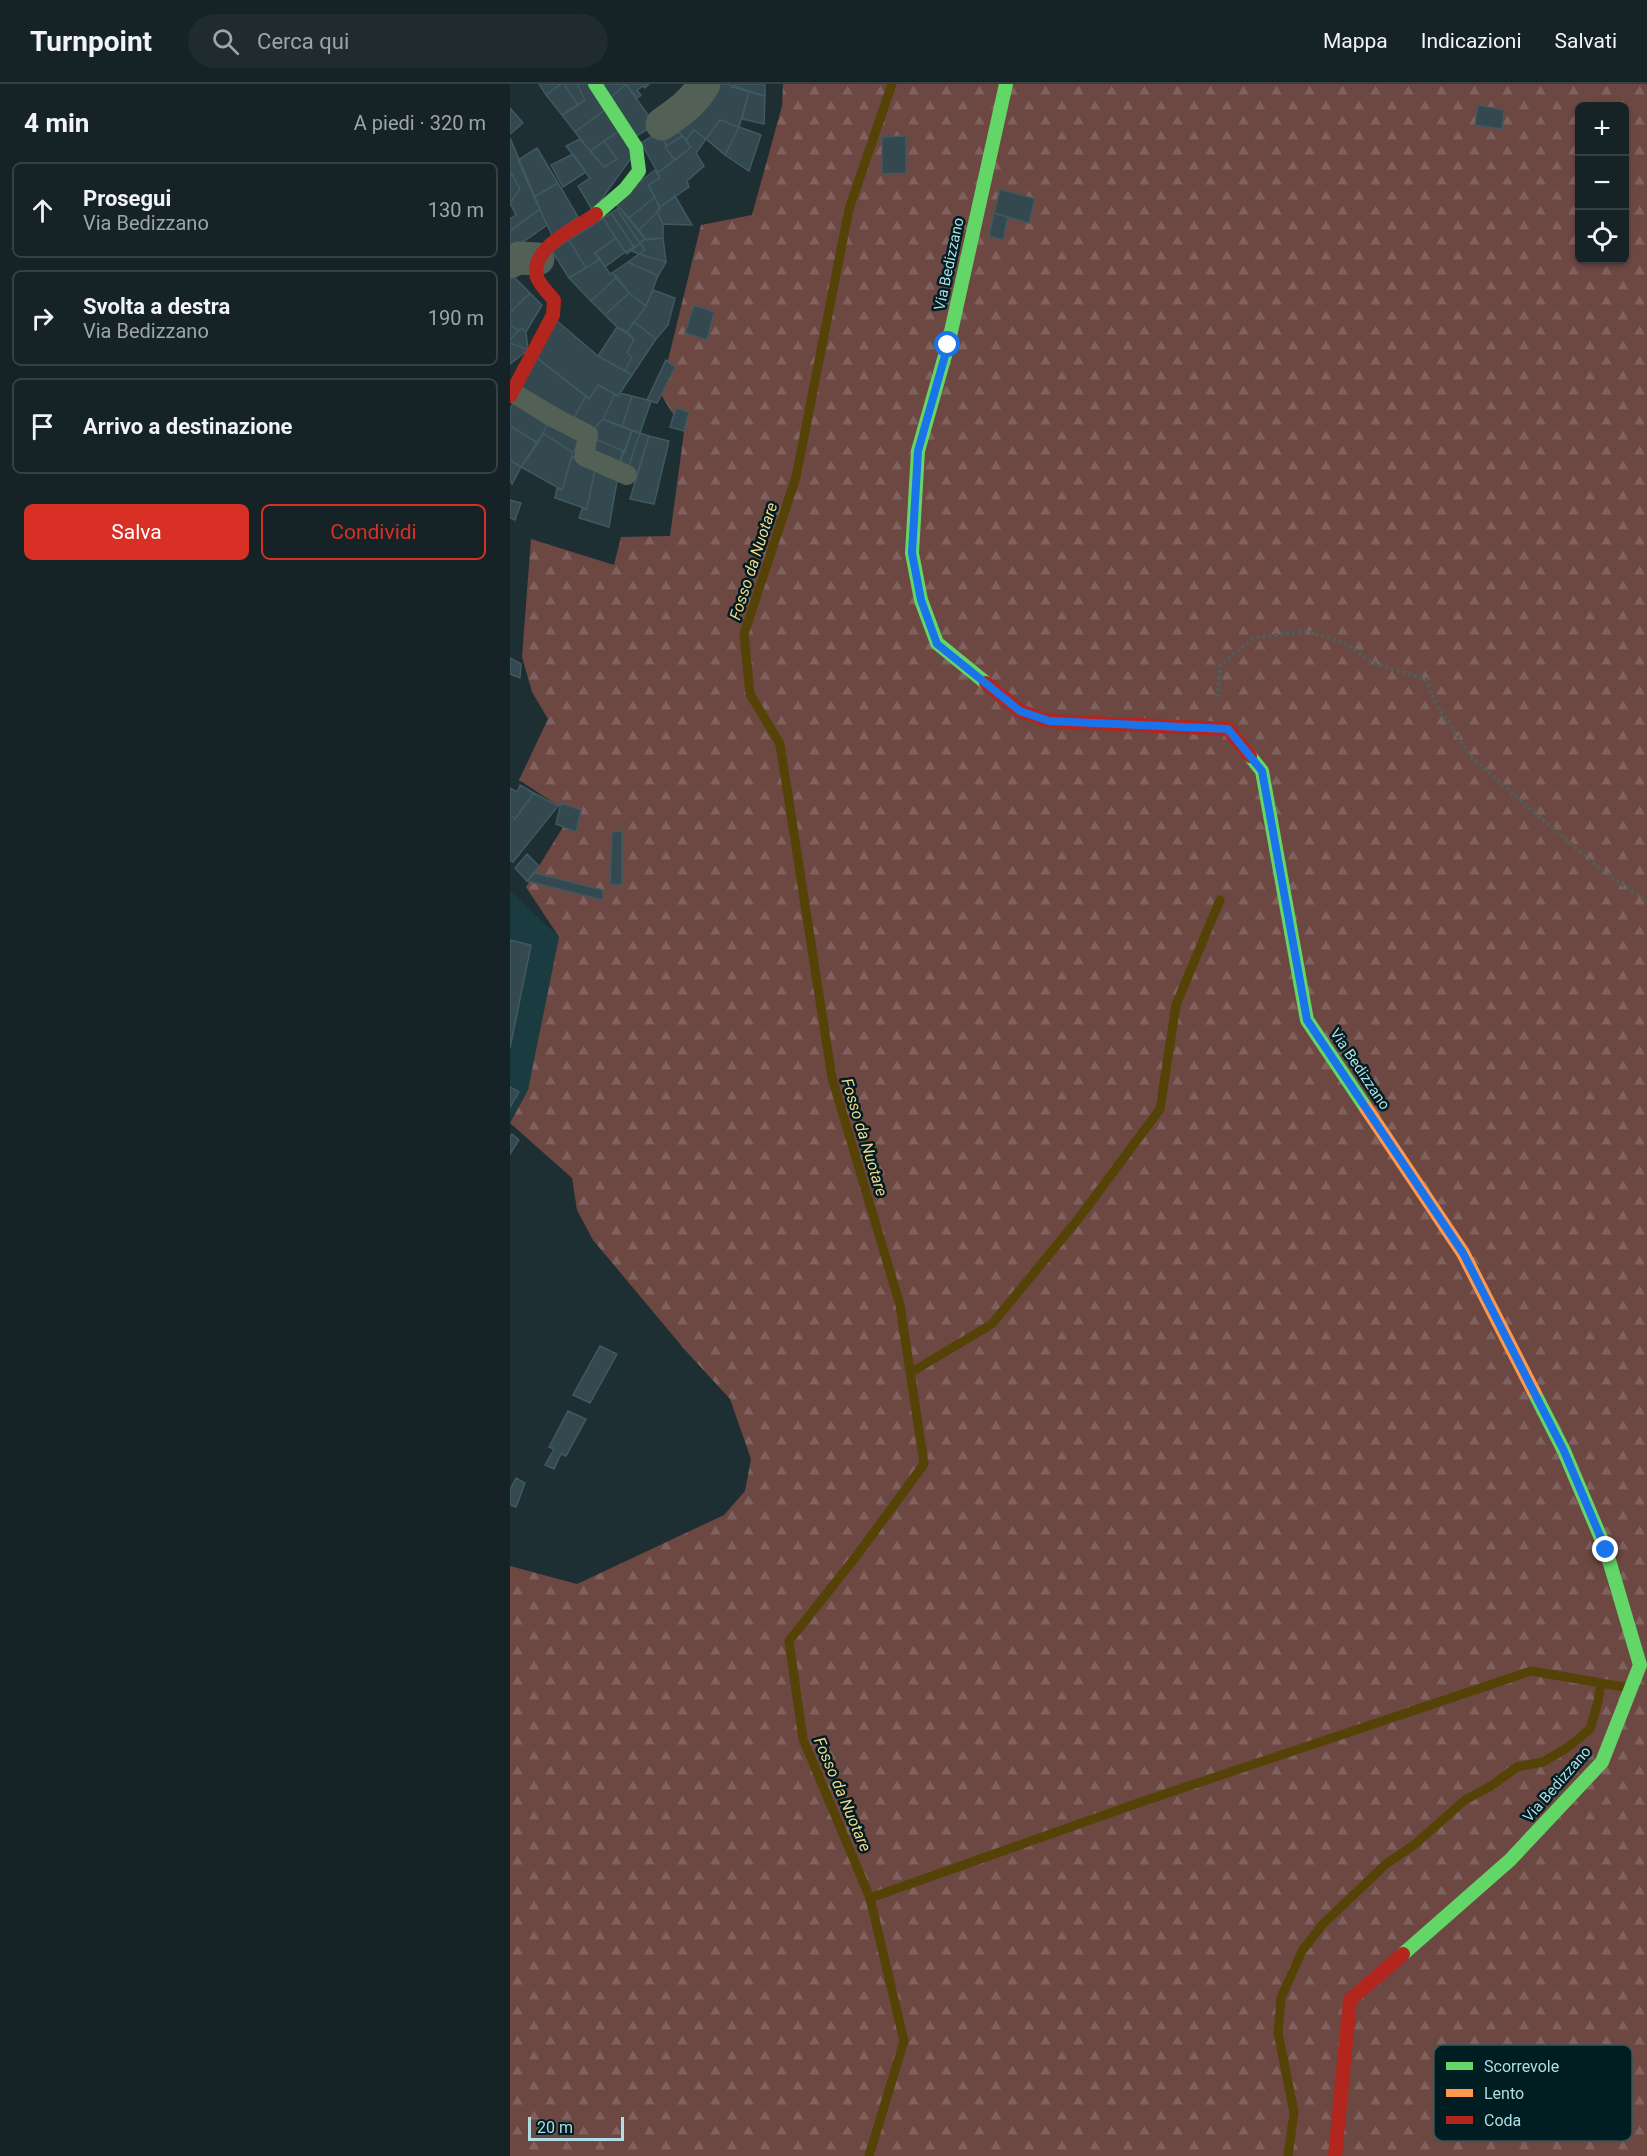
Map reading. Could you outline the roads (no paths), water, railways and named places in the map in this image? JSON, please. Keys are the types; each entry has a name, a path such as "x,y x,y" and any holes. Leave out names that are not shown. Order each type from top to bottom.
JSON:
{"street":[{"path":"511,394 553,315 554,300 537,277 534,254 586,222 625,189 639,171 636,147 595,84"},
{"path":"662,124 683,109 699,93 704,84"},
{"name":"Via Bedizzano","path":"1006,84 948,345 918,451 912,553 921,600 937,644 1020,711 1049,721 1228,729 1262,771 1307,1020 1468,1263 1564,1451 1606,1550 1640,1665 1602,1762 1510,1860 1350,2000 1335,2156"}],"lane":[{"path":"511,394 588,435 584,456 627,475"}],"waterway":[{"name":"Fosso da Nuotare","path":"869,2156 904,2041 870,1898 803,1739 789,1641 858,1554 924,1464 900,1305 832,1078 780,744 750,694 744,634 796,477 849,209 892,84"},
{"path":"910,1373 992,1324 1079,1218 1160,1109 1176,1005 1220,900"},
{"path":"870,1898 1144,1801 1531,1671 1624,1687"},
{"path":"1288,2156 1294,2112 1278,2033 1281,1998 1302,1951 1322,1925 1386,1864 1414,1845 1465,1800 1491,1786 1517,1767 1543,1762 1567,1748 1590,1729 1601,1683"}]}
